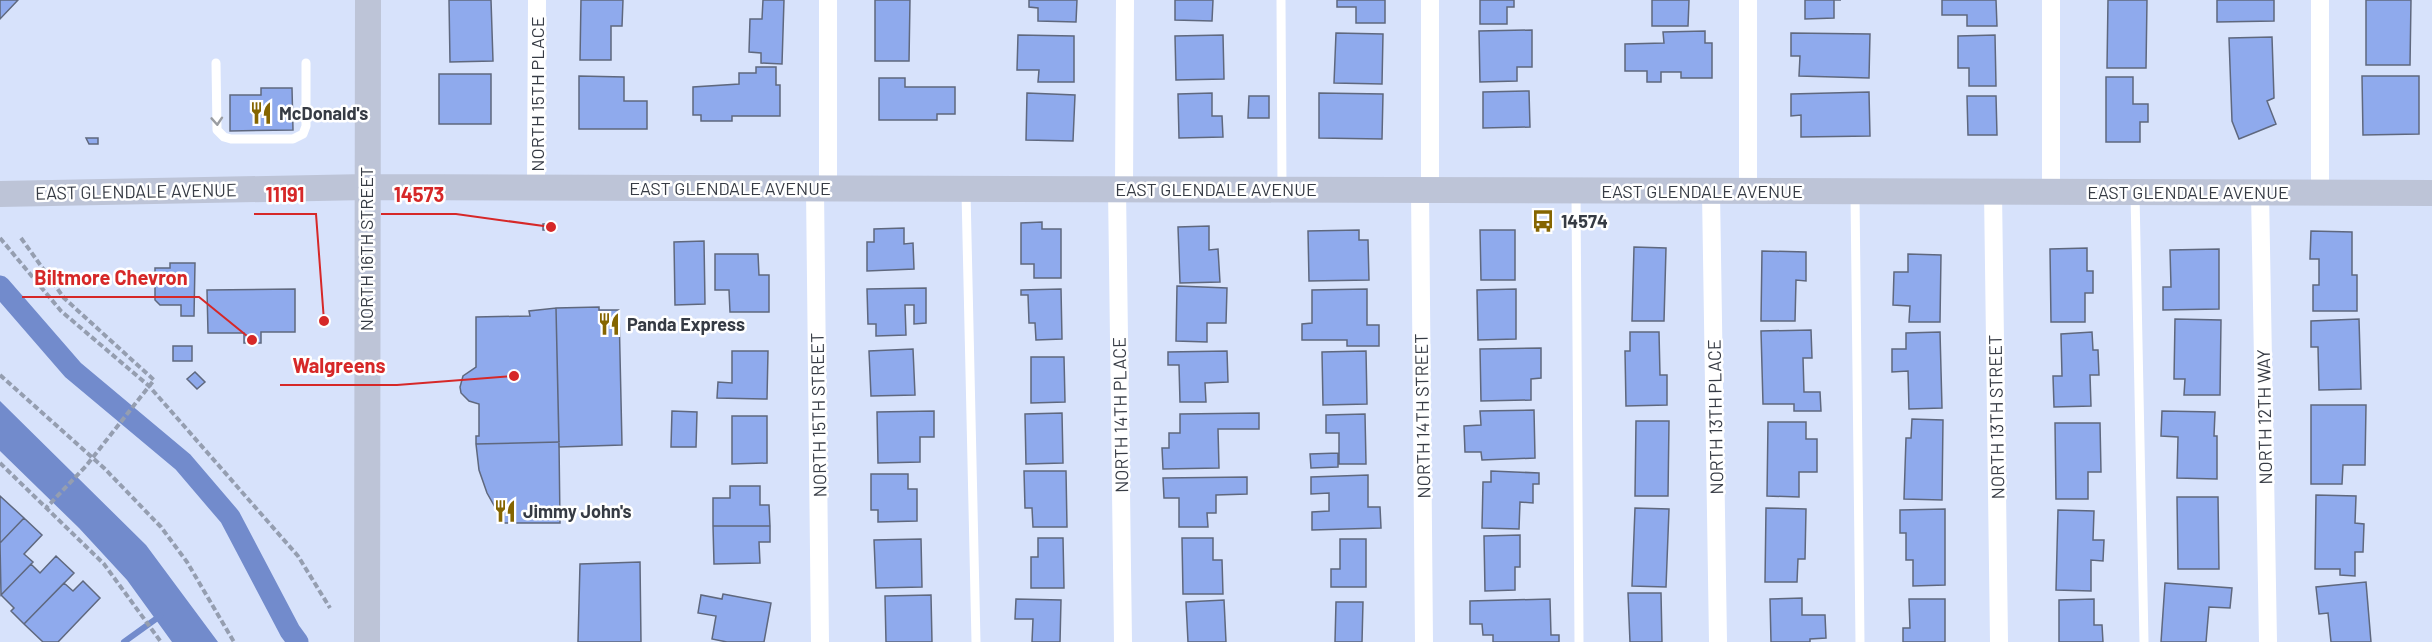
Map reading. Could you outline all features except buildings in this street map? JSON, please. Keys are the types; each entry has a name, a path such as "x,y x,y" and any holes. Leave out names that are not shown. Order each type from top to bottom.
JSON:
{"main road":[{"name":"NORTH 16TH STREET","path":"367,642 368,0"},
{"name":"EAST GLENDALE AVENUE","path":"0,194 367,187 2432,193"}],"street":[{"name":"NORTH 15TH PLACE","path":"536,188 537,0"},
{"name":"NORTH 15TH STREET","path":"820,642 821,189 828,0"},
{"name":"NORTH 14TH PLACE","path":"1123,642 1121,188 1125,0"},
{"name":"NORTH 14TH STREET","path":"1424,642 1425,189 1430,0"},
{"path":"1748,0 1748,192"},
{"path":"2050,192 2051,0"},
{"path":"2320,0 2320,192"},
{"name":"NORTH 13TH STREET","path":"1993,191 1999,642"},
{"name":"NORTH 13TH PLACE","path":"1711,192 1718,642"},
{"name":"NORTH 12TH WAY","path":"2260,192 2268,642"}],"lane":[{"path":"1281,0 1282,188"},
{"path":"216,63 217,130 224,137 231,139 293,139 303,134 306,126 306,63"},
{"path":"966,189 976,642"},
{"path":"1576,191 1579,642"},
{"path":"1855,192 1860,642"},
{"path":"2135,192 2144,642"}],"path":[{"path":"0,238 61,311 149,386 298,556 330,608"},
{"path":"21,238 64,298 154,380 93,458 46,508"},
{"path":"0,375 93,458 161,527 187,562 234,642"},
{"path":"0,463 104,564 161,642"}],"water":[{"path":"0,401 146,545 218,642 172,642 127,580 79,528 0,451"}],"waterway":[{"path":"0,286 73,370 183,462 230,517 298,642"},
{"path":"124,642 160,616"}],"place":[{"name":"McDonald's","path":"261,113"},
{"name":"14574","path":"1543,221"},
{"name":"14573","path":"551,227"},
{"name":"11191","path":"324,321"},
{"name":"Panda Express","path":"609,324"},
{"name":"Biltmore Chevron","path":"252,340"},
{"name":"Walgreens","path":"514,376"},
{"name":"Jimmy John's","path":"505,511"}]}
